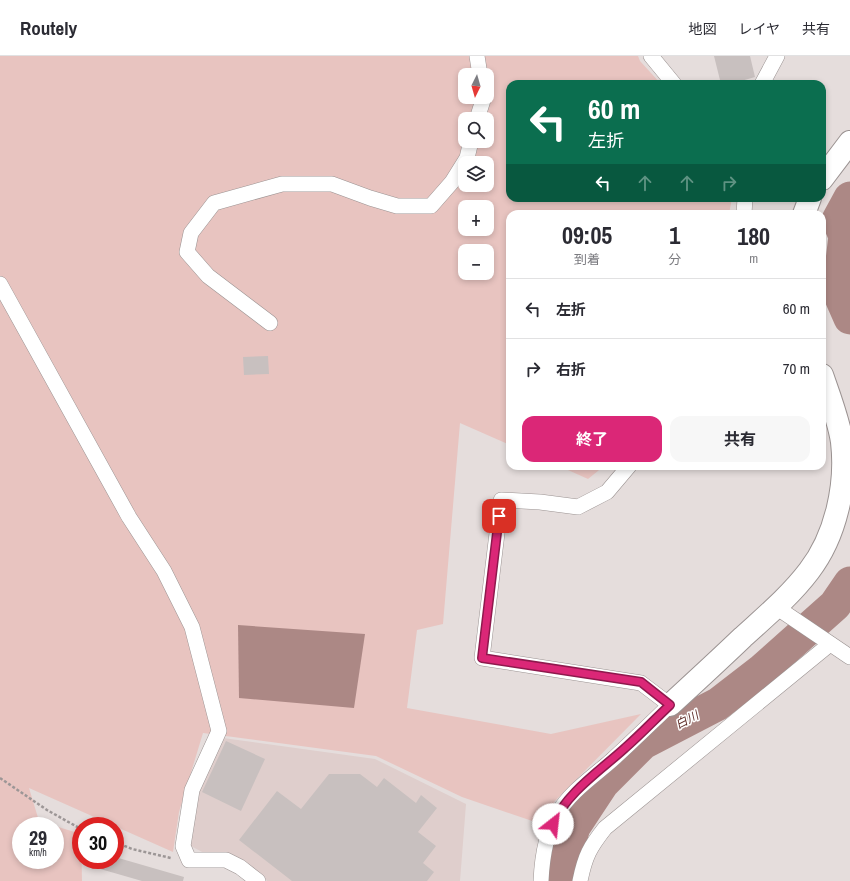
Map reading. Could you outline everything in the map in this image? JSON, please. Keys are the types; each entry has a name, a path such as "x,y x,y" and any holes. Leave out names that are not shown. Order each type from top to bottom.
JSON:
{"street":[{"path":"477,56 479,68"},
{"path":"651,56 671,80"},
{"path":"764,80 777,56"},
{"path":"826,174 850,142"},
{"path":"270,323 208,276 187,252 191,233 214,203 282,184 332,184 397,206 431,206 452,182 464,164 469,148"},
{"path":"0,284 129,517 164,571 192,627 219,731 192,790 183,846 189,860 226,860 240,867 258,881"},
{"path":"541,881 542,865 547,842 557,813 572,795 626,747 776,607 810,570 823,549 837,512 843,466 842,441 826,387"},
{"path":"626,470 607,492 578,507 540,502 501,500 482,658 641,682 670,705"},
{"path":"776,607 850,658"},
{"path":"580,881 584,862 592,844 606,828 830,644"}],"path":[{"path":"0,778 47,810 72,823"},
{"path":"124,846 167,858 189,860"}],"shaded area":[{"path":"0,56 638,56 640,61 657,80 506,80 506,202 731,202 730,210 506,210 506,443 460,423 443,624 417,630 407,708 551,734 641,714 555,801 541,824 462,797 376,756 203,733 179,812 173,852 124,830 124,817 94,817 29,788 38,817 12,817 12,869 64,869 64,829 72,831 72,869 82,869 82,881 0,881"},
{"path":"568,470 599,470 588,479"},
{"path":"238,625 365,634 354,708 239,698"},
{"path":"223,738 375,759 466,804 460,881 267,881 263,876 206,854 189,845 198,795"}],"building":[{"path":"714,56 750,56 755,77 745,80 720,80"},
{"path":"268,356 269,374 244,375 243,357"},
{"path":"226,741 265,759 241,811 202,792"},
{"path":"329,774 360,774 377,787 384,778 416,803 421,795 437,808 418,832 436,846 423,863 434,872 427,881 292,881 239,840 277,791 301,809"},
{"path":"124,860 184,877 183,881 142,881 100,869 124,869"}],"waterway":[{"name":"白川","path":"850,198 838,220 845,236 842,261 832,277 850,318"},
{"name":"白川","path":"563,881 563,864 574,827 603,783 643,743 718,704 762,670 835,605 850,583"}],"route":[{"path":"499,516 482,658 641,682 670,705 572,795 557,813 553,824"}]}
